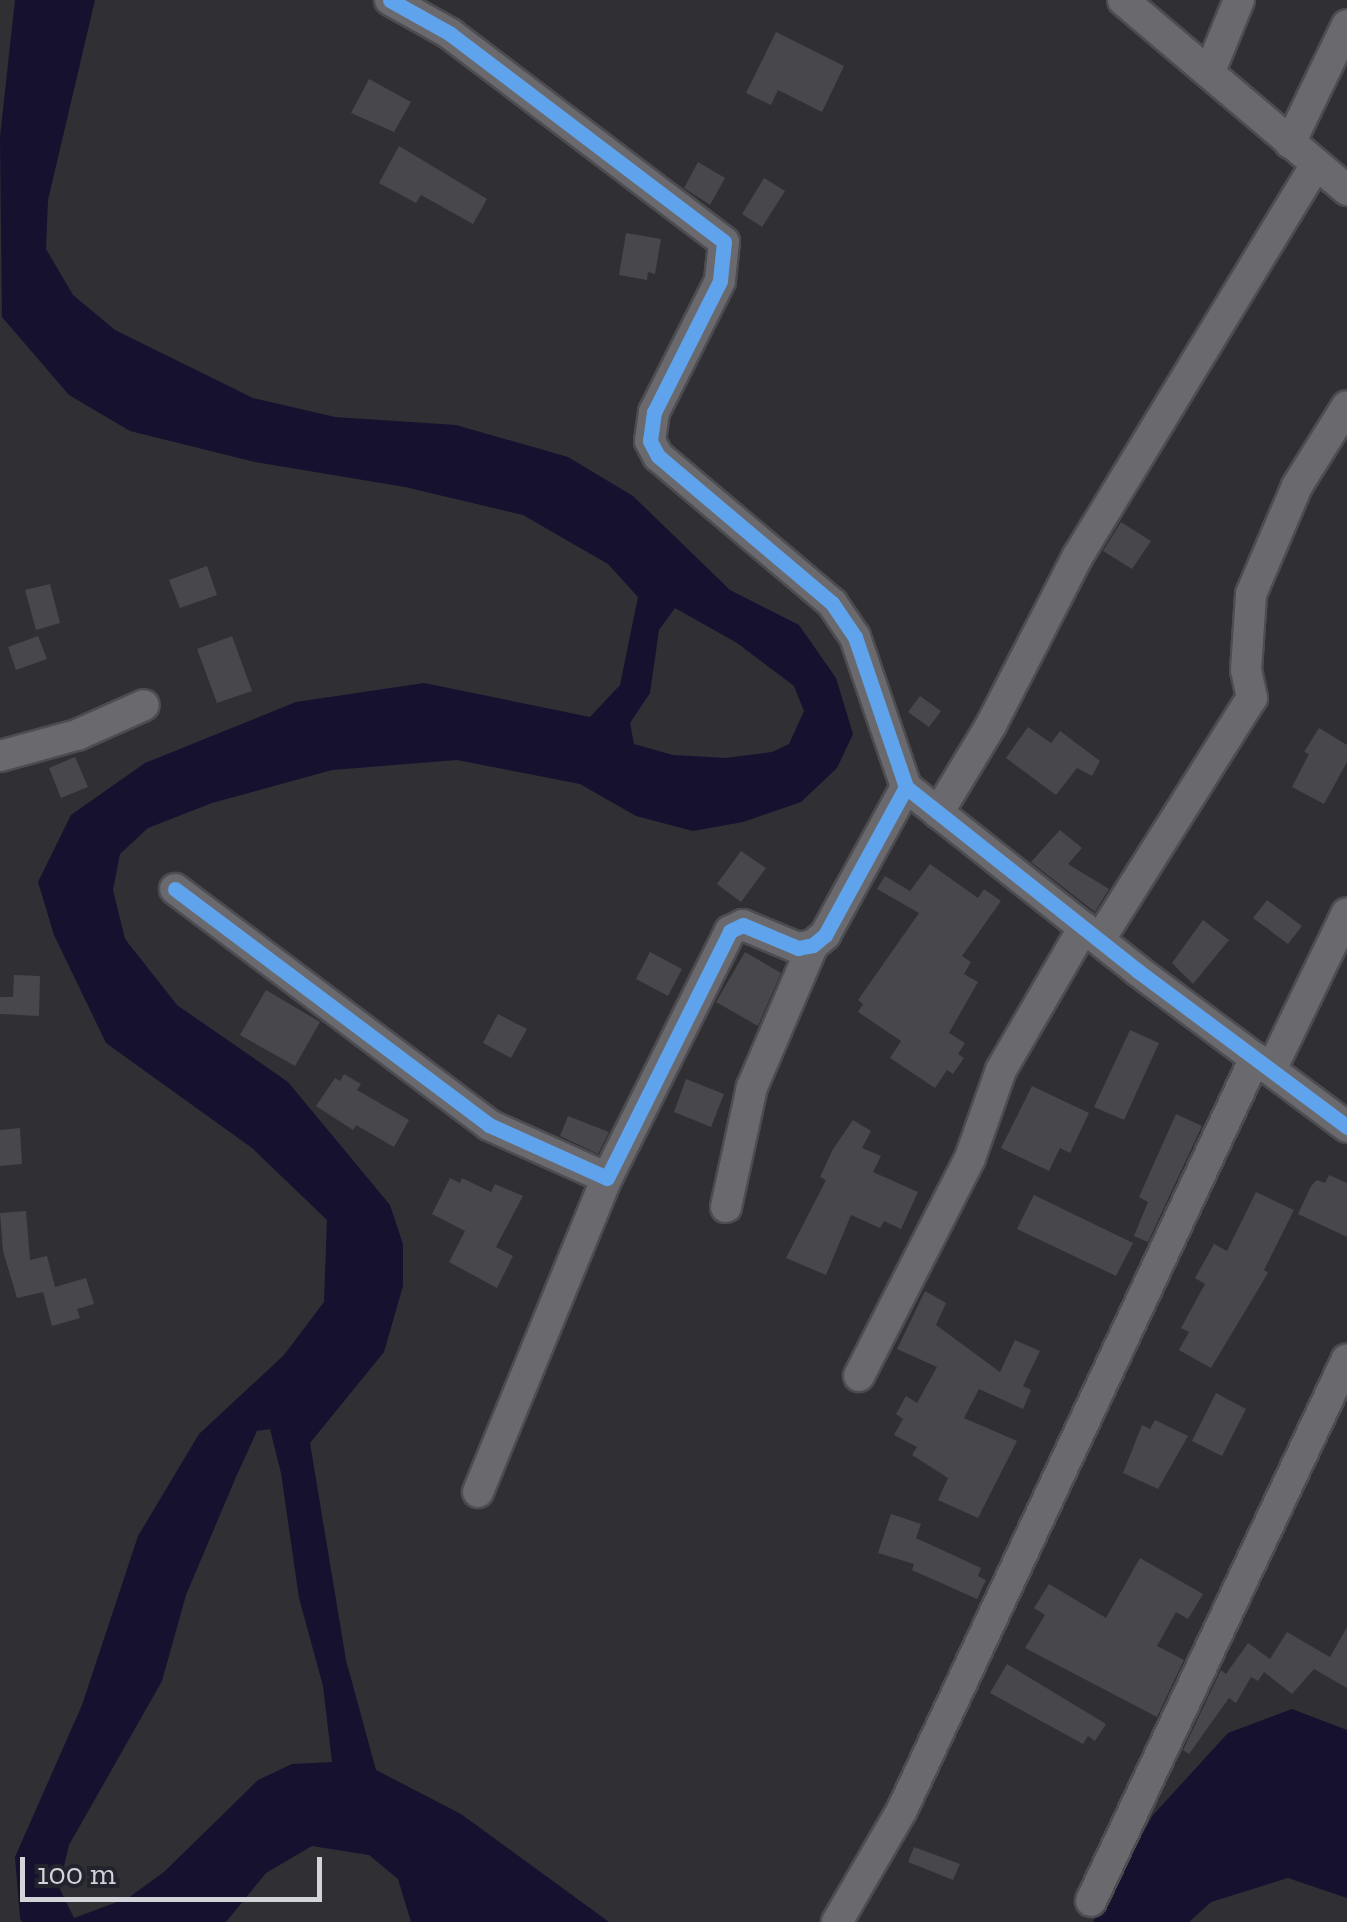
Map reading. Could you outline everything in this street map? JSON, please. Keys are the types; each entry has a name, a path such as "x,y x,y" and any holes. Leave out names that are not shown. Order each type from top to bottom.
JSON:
{"street":[{"path":"390,0 449,33 724,242 720,281 654,412 650,441 658,456 832,603 855,637 906,786 1347,1127"},
{"path":"1123,0 1347,190"},
{"path":"1210,70 1238,0"},
{"path":"1290,143 1347,25"},
{"path":"938,812 991,725 1078,556 1316,166"},
{"path":"858,1376 970,1158 1001,1070 1252,698 1246,670 1252,594 1297,486 1347,406"},
{"path":"0,756 77,735 144,705"},
{"path":"726,1206 752,1087 814,945 825,934 906,786"},
{"path":"175,889 489,1125 606,1178"},
{"path":"838,1922 902,1810 1263,1064 1347,913"},
{"path":"478,1492 606,1178 730,931 743,924 798,948 814,945"},
{"path":"1091,1901 1347,1360"}],"shaded area":[{"path":"15,0 95,0 48,200 46,249 73,295 115,330 253,398 335,417 456,425 568,457 633,496 730,590 799,625 836,678 853,734 837,768 801,802 743,822 693,831 636,816 580,784 457,760 332,770 212,803 148,828 120,854 113,890 125,939 177,1005 288,1082 390,1205 403,1244 403,1286 384,1352 310,1443 346,1660 376,1770 461,1814 609,1922 411,1922 398,1879 369,1855 312,1846 266,1873 226,1922 22,1922 20,1918 15,1857 82,1705 138,1536 199,1434 284,1355 324,1302 327,1220 252,1148 106,1043 54,935 38,882 71,815 145,763 296,702 424,683 590,717 620,685 638,597 608,564 523,515 405,487 255,462 130,431 69,395 2,317 0,137","holes":["675,608 737,643 794,686 804,711 789,744 772,752 726,758 673,755 634,744 630,723 650,693 659,630","270,1429 281,1473 299,1598 323,1686 332,1762 292,1764 258,1780 164,1872 128,1898 74,1918 59,1887 69,1845 162,1681 186,1595 236,1477 257,1431"]},
{"path":"1292,1709 1347,1730 1347,1898 1288,1878 1211,1902 1189,1922 1093,1922 1153,1815 1228,1733"}],"building":[{"path":"776,32 844,66 822,112 778,90 771,105 746,93"},
{"path":"369,79 411,102 394,132 351,113"},
{"path":"399,146 487,199 473,224 421,195 416,203 379,183"},
{"path":"698,162 725,178 710,205 684,188"},
{"path":"764,178 785,191 762,227 742,214"},
{"path":"626,233 661,239 655,274 648,272 647,280 619,275"},
{"path":"1121,522 1151,541 1132,569 1103,551"},
{"path":"207,566 217,595 180,608 169,580"},
{"path":"50,584 60,623 36,630 25,590"},
{"path":"38,636 47,659 16,670 8,647"},
{"path":"232,636 252,691 217,703 197,649"},
{"path":"920,696 941,711 929,727 908,712"},
{"path":"1028,727 1051,743 1060,731 1100,761 1092,776 1077,768 1056,795 1006,758"},
{"path":"1319,728 1347,745 1347,762 1324,804 1292,787 1309,754 1304,752"},
{"path":"75,757 88,787 61,798 49,768"},
{"path":"1060,830 1082,848 1068,864 1109,889 1095,912 1031,862"},
{"path":"741,851 766,868 741,902 717,884"},
{"path":"930,864 978,898 984,889 1001,901 962,956 971,962 964,974 978,982 949,1033 965,1043 958,1054 964,1058 953,1074 947,1070 935,1088 890,1058 901,1041 858,1012 863,1004 858,1000 919,913 877,889 885,876 910,891"},
{"path":"1267,900 1302,926 1288,944 1253,918"},
{"path":"1203,920 1229,940 1193,984 1172,963"},
{"path":"650,952 682,969 668,996 636,979"},
{"path":"745,952 781,973 758,1026 716,1002"},
{"path":"14,975 40,976 39,1016 0,1014 0,997 13,997"},
{"path":"266,990 320,1022 295,1066 240,1035"},
{"path":"498,1014 527,1029 511,1058 483,1043"},
{"path":"1130,1030 1159,1043 1124,1120 1094,1107"},
{"path":"344,1074 361,1084 357,1090 409,1120 394,1147 356,1125 353,1130 316,1106 335,1078 340,1081"},
{"path":"686,1079 724,1094 711,1127 674,1112"},
{"path":"1032,1086 1089,1113 1070,1153 1060,1148 1049,1171 1001,1148"},
{"path":"1176,1114 1202,1126 1148,1242 1134,1236 1148,1202 1139,1197"},
{"path":"568,1116 609,1132 598,1154 560,1136"},
{"path":"853,1120 871,1131 862,1148 881,1156 873,1172 918,1192 901,1229 884,1221 880,1228 851,1215 826,1275 786,1258 826,1180 820,1177 833,1149"},
{"path":"20,1128 22,1164 0,1166 0,1130"},
{"path":"1329,1175 1347,1183 1347,1237 1298,1214 1311,1186 1317,1180 1325,1183"},
{"path":"450,1178 460,1183 462,1178 491,1192 495,1184 523,1196 496,1247 513,1256 497,1288 449,1262 465,1231 432,1214"},
{"path":"1256,1192 1294,1210 1264,1270 1268,1273 1211,1368 1179,1350 1189,1332 1181,1328 1205,1284 1195,1278 1214,1244 1227,1251"},
{"path":"1034,1195 1133,1243 1116,1276 1017,1229"},
{"path":"26,1211 30,1260 47,1256 55,1287 86,1278 94,1304 77,1309 80,1318 52,1326 43,1292 17,1298 3,1251 0,1213"},
{"path":"925,1291 946,1303 936,1325 1000,1372 1015,1340 1040,1351 1023,1386 1031,1390 1023,1409 979,1389 964,1418 1017,1441 978,1518 938,1500 948,1478 912,1455 917,1447 894,1435 903,1419 896,1414 906,1396 917,1403 937,1367 897,1349"},
{"path":"1216,1393 1246,1409 1222,1456 1192,1441"},
{"path":"1155,1420 1188,1436 1158,1489 1123,1473 1142,1425 1150,1429"},
{"path":"891,1514 921,1524 916,1538 981,1568 978,1576 986,1580 977,1599 912,1570 914,1564 878,1553"},
{"path":"1140,1558 1203,1594 1188,1619 1176,1612 1157,1646 1184,1660 1157,1717 1025,1648 1045,1615 1034,1608 1049,1584 1106,1618"},
{"path":"1347,1627 1347,1688 1314,1669 1292,1694 1264,1672 1258,1681 1251,1677 1236,1703 1229,1698 1189,1754 1183,1750 1221,1670 1226,1674 1248,1643 1270,1659 1287,1632 1330,1657"},
{"path":"1007,1664 1106,1724 1095,1741 1088,1736 1083,1744 990,1693"},
{"path":"914,1847 960,1864 953,1880 908,1862"}],"cycle path":[{"path":"390,0 449,33 724,242 720,281 654,412 650,441 658,456 832,603 855,637 906,787 1138,971 1347,1127"},
{"path":"175,889 489,1125 607,1178 730,931 743,925 798,948 813,945 825,935 906,787"}]}
